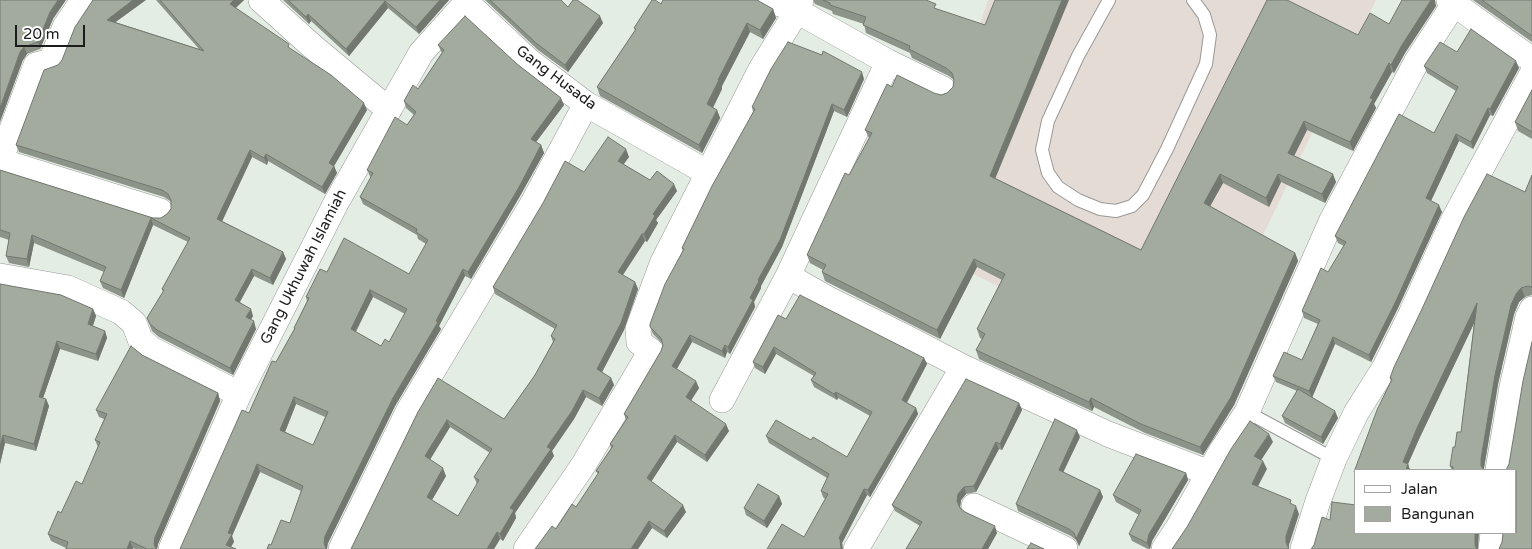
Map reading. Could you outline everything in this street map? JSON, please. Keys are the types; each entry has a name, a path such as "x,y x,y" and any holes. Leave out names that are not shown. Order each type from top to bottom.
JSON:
{"street":[{"path":"84,0 65,27 51,61 36,66 0,161 160,211"},
{"path":"261,0 312,46 389,110"},
{"path":"772,0 799,6 888,62 943,89"},
{"name":"Gang Ukhuwah Islamiah","path":"171,549 240,394 336,203 421,53 465,1"},
{"name":"Gang Husada","path":"465,1 529,61 586,104 708,173"},
{"path":"1164,549 1222,450 1247,412 1331,222 1418,60 1452,2 1532,60"},
{"path":"526,549 584,464 651,352 639,342 638,329 662,264 761,70 799,6"},
{"path":"722,400 788,276 888,62"},
{"path":"1303,549 1334,458 1356,413 1385,367 1454,219 1532,74"},
{"path":"341,549 408,412 533,203 586,104"},
{"path":"0,276 68,288 121,312 134,323 140,339 151,350 240,394"},
{"path":"788,276 830,300 963,367 1108,434 1209,473"},
{"path":"1498,469 1512,387 1528,318 1532,309"},
{"path":"856,549 963,367"},
{"path":"974,506 1066,549"},
{"path":"1490,549 1493,534"}],"lane":[{"path":"1109,0 1078,56 1048,121 1042,150 1048,173 1058,187 1078,200 1100,209 1116,211 1132,206 1143,195 1167,149 1206,64 1210,35 1204,15 1193,0"},
{"path":"1247,412 1334,458"}],"shaded area":[{"path":"988,0 1376,0 1193,381 938,257 928,172"}],"building":[{"path":"0,0 58,0 50,12 38,42 24,47 20,52 0,108"},
{"path":"93,0 133,0 107,20 204,51 160,0 234,0 230,4 289,44 288,47 331,75 364,103 329,163 334,166 322,187 266,154 264,158 250,150 217,219 283,252 270,278 252,269 235,300 251,309 246,317 254,321 230,368 157,330 150,324 147,318 164,290 162,289 190,238 151,218 121,290 100,281 106,267 32,235 27,259 6,256 10,233 0,230 0,170 153,218 161,218 171,209 171,200 168,194 162,190 16,145 44,70 58,65 62,60 75,27"},
{"path":"288,0 440,0 416,27 385,1 346,49 308,14 306,17"},
{"path":"490,0 561,0 568,7 573,0 577,0 600,16 565,65 536,43"},
{"path":"652,0 661,4 663,0 757,0 773,9 760,30 747,23 707,104 717,110 699,145 597,87 636,29 634,28"},
{"path":"823,0 926,0 936,4 934,8 985,25 995,0 1062,0 990,176 1141,250 1267,0 1287,0 1358,35 1370,13 1389,24 1402,0 1431,0 1391,65 1389,63 1370,98 1373,99 1350,142 1304,121 1288,153 1333,174 1322,194 1278,174 1266,198 1220,174 1204,203 1295,253 1231,397 1200,447 1141,424 1091,398 1089,402 976,350 985,334 977,329 1005,274 974,259 937,330 822,272 826,265 807,255 845,173 849,175 872,133 865,130 887,84 892,87 897,75 941,95 947,93 953,87 954,80 952,73 946,68 909,49 910,46 863,25 866,17 830,5 830,3"},
{"path":"1482,0 1532,0 1532,36"},
{"path":"465,16 517,64 561,98 531,139 541,145 518,189 468,272 463,269 436,321 438,322 393,398 325,536 324,543 326,549 267,549 269,544 271,545 281,520 290,523 303,486 257,464 228,533 232,534 226,545 236,549 180,549 242,410 249,413 272,361 276,362 295,328 309,298 306,297 320,269 327,272 344,238 409,274 428,240 416,232 417,229 360,197 373,173 367,170 395,117 407,125 416,112 404,101 413,85 418,89 444,50 438,45","holes":["370,290 407,309 389,342 385,339 381,346 351,329","294,397 328,412 313,445 280,430"]},
{"path":"1471,29 1516,61 1490,109 1488,108 1471,142 1456,134 1426,198 1439,205 1396,301 1369,355 1333,337 1309,391 1273,376 1284,352 1302,360 1320,320 1302,311 1321,268 1328,272 1346,242 1335,236 1399,114 1434,133 1458,87 1424,66 1440,42 1457,52"},
{"path":"788,42 822,55 823,51 862,72 844,110 832,104 780,240 758,280 750,298 753,300 728,347 725,345 722,351 690,335 672,366 696,381 686,397 726,424 705,455 675,435 647,478 683,505 664,531 649,521 631,549 535,549 552,526 556,529 572,504 576,507 599,472 596,471 613,446 610,444 628,417 624,414 661,351 663,345 661,338 650,327 650,324 665,284 684,249 682,248 712,186 755,109 752,107 771,69"},
{"path":"1532,90 1532,132 1515,122"},
{"path":"608,137 626,149 618,161 650,180 657,171 674,184 653,214 655,216 618,272 635,282 621,323 597,369 611,378 599,398 583,390 572,411 547,447 551,449 510,508 514,510 500,534 497,532 487,549 351,549 418,412 438,378 504,419 535,375 555,339 551,336 557,325 493,287 543,203 565,161 584,172","holes":["447,420 492,449 474,477 479,480 458,516 427,497 443,468 425,456"]},
{"path":"1487,174 1525,192 1532,175 1532,287 1521,288 1511,305 1495,375 1481,459 1481,466 1483,469 1453,469 1450,466 1457,432 1461,432 1477,303 1417,428 1403,462 1408,464 1406,469 1355,469 1377,410 1392,379 1390,378 1394,367 1464,217"},
{"path":"0,284 61,295 93,309 88,324 105,331 96,354 57,341 39,397 46,399 34,444 3,435 0,447"},
{"path":"800,295 924,358 902,400 916,408 868,490 864,489 839,538 841,549 767,549 782,524 804,537 828,494 821,491 829,474 766,436 776,420 811,440 813,437 847,457 872,412 836,392 834,394 811,380 816,373 774,347 763,367 753,362 778,315 786,319"},
{"path":"1532,342 1532,549 1499,549 1503,534 1517,534 1517,469 1506,469 1509,464 1523,381"},
{"path":"131,346 142,355 218,393 155,537 154,544 156,549 147,549 130,541 127,549 66,549 68,542 48,534 58,511 61,513 76,481 82,484 100,442 95,440 107,414 96,410"},
{"path":"966,379 1019,403 1000,444 996,442 974,486 964,487 958,494 957,501 960,508 995,526 982,549 906,549 922,522 892,505"},
{"path":"1298,389 1335,411 1321,437 1282,416"},
{"path":"1055,419 1077,430 1059,470 1100,490 1076,539 1074,533 1069,529 1016,504"},
{"path":"1250,421 1269,434 1254,456 1263,461 1252,484 1291,500 1290,503 1296,506 1286,536 1286,543 1289,549 1172,549 1187,527 1231,449"},
{"path":"1136,454 1186,473 1149,534 1147,543 1129,534 1141,510 1113,495"},
{"path":"758,484 779,496 764,521 744,508"},
{"path":"1332,502 1354,505 1354,534 1475,534 1475,546 1477,549 1311,549 1314,545 1322,517 1330,520"},
{"path":"1031,543 1044,549 1027,549"}]}
